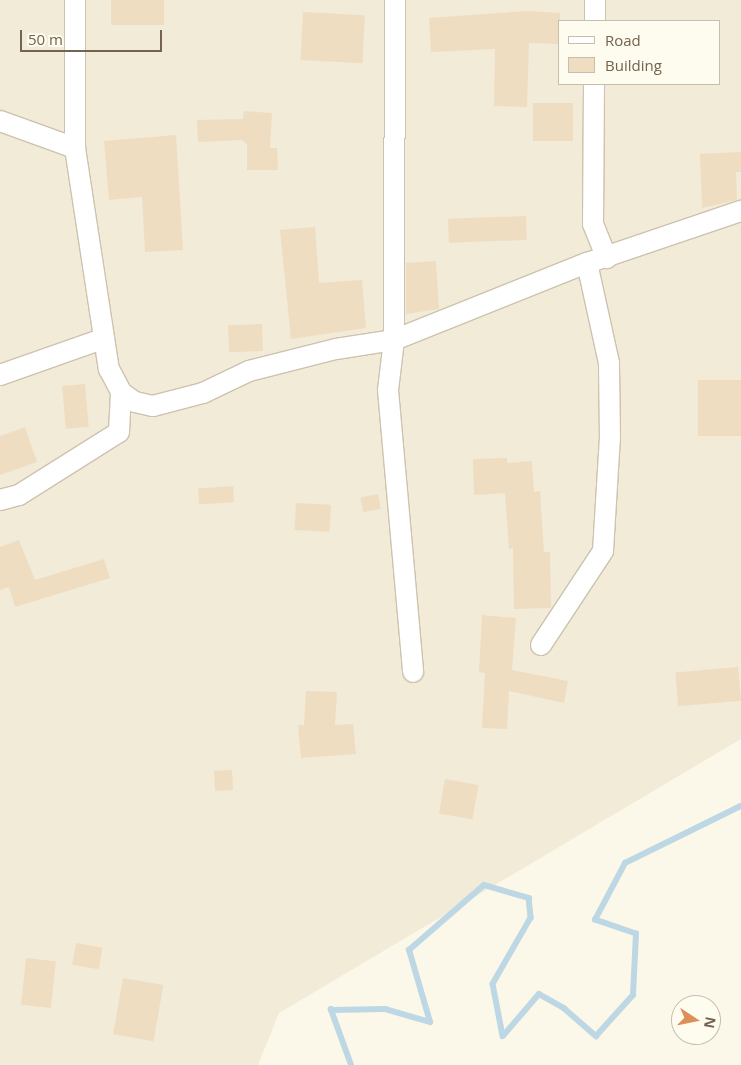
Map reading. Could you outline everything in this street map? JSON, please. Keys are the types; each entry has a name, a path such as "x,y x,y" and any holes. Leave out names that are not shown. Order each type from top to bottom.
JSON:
{"street":[{"path":"75,0 75,148 102,339 109,369 121,392 135,402 153,406 203,394 249,372 336,349 394,340 587,263 607,258 741,211"},
{"path":"395,0 394,340 388,390 413,672"},
{"path":"595,0 595,20"},
{"path":"594,85 593,224 607,258"},
{"path":"0,121 75,148"},
{"path":"541,645 604,551 610,438 609,363 587,263"},
{"path":"0,375 102,339"},
{"path":"0,500 19,495 119,432 121,392"}],"shaded area":[{"path":"0,0 741,0 741,739 279,1013 258,1065 0,1065"}],"building":[{"path":"111,0 164,0 164,25 111,25"},
{"path":"527,11 560,13 560,20 558,20 558,44 529,43 527,107 494,106 495,49 431,52 429,18"},
{"path":"303,12 365,15 362,63 300,60"},
{"path":"533,103 573,103 573,141 533,141"},
{"path":"244,111 272,113 270,148 277,148 278,170 247,170 247,144 242,140 198,142 197,120 243,119"},
{"path":"176,135 183,250 145,252 142,197 109,200 104,141"},
{"path":"741,152 741,172 736,172 737,200 702,208 700,154"},
{"path":"526,216 527,240 449,243 448,219"},
{"path":"315,227 319,283 362,280 366,328 291,339 280,230"},
{"path":"436,261 439,309 406,314 406,263"},
{"path":"262,324 263,351 229,352 228,325"},
{"path":"698,380 741,380 741,436 698,436"},
{"path":"85,384 89,427 66,429 62,386"},
{"path":"25,427 37,462 0,475 0,436"},
{"path":"507,458 507,463 532,461 534,492 540,491 544,552 550,552 551,608 514,609 513,548 509,549 505,493 474,495 473,459"},
{"path":"233,486 234,502 199,504 198,488"},
{"path":"378,494 381,509 363,512 360,497"},
{"path":"296,503 331,505 330,532 295,530"},
{"path":"19,540 35,580 104,559 110,578 15,607 9,587 0,590 0,547"},
{"path":"482,615 516,618 512,670 568,681 564,703 509,691 507,729 482,728 485,673 479,672"},
{"path":"738,667 741,701 678,706 675,672"},
{"path":"306,691 337,692 335,725 353,724 356,754 301,758 298,725 304,725"},
{"path":"232,770 233,790 215,791 214,771"},
{"path":"445,779 478,785 472,819 439,813"},
{"path":"76,943 103,948 99,969 72,965"},
{"path":"26,958 56,961 51,1008 21,1005"},
{"path":"123,978 163,985 153,1041 113,1034"}],"waterway":[{"path":"351,1065 331,1010 385,1009 430,1022 409,950 484,885 529,898 531,918 493,984 503,1036 539,994 564,1008 596,1036 633,995 636,934 595,920 625,863 741,806"}]}
